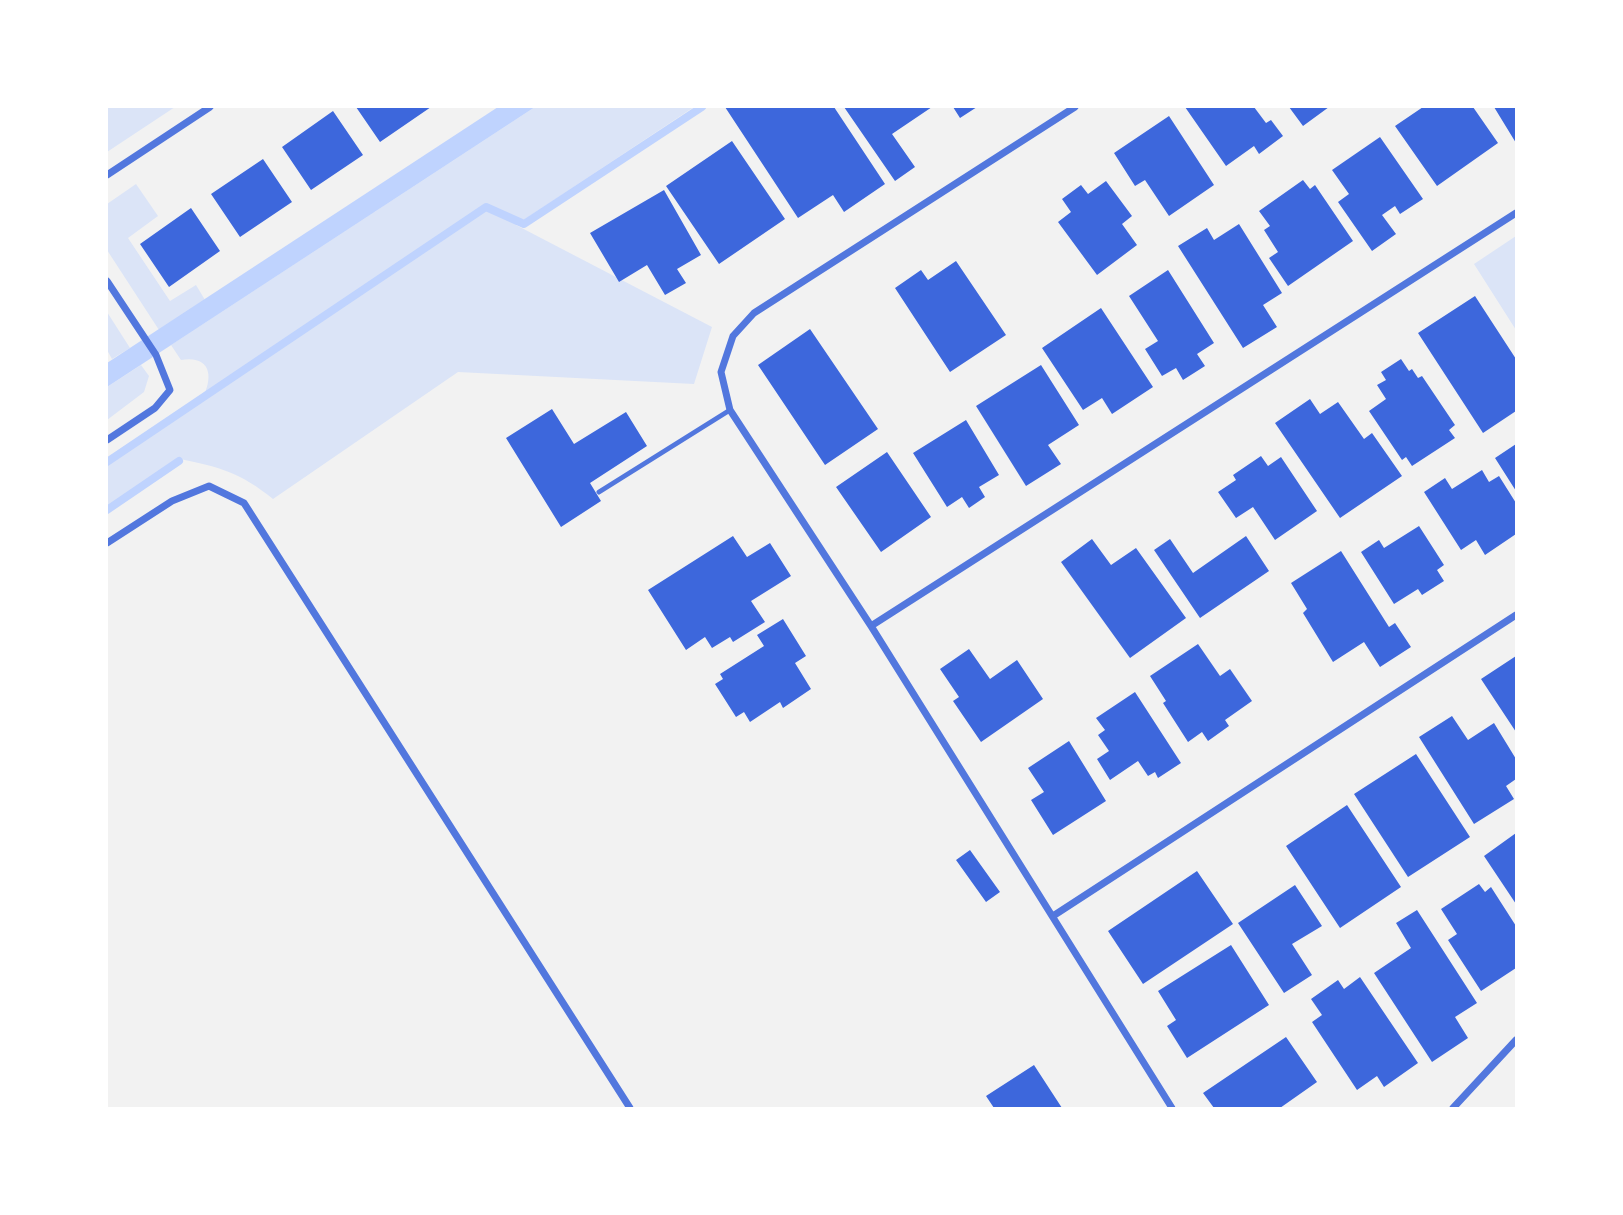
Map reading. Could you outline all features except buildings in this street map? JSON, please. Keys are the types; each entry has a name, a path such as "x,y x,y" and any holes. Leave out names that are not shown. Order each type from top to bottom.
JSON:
{"street":[{"path":"107,175 210,107"},
{"path":"1075,107 754,313 733,336 721,372 730,410 871,626 1172,1108"},
{"path":"871,626 1516,213"},
{"path":"107,281 156,355 170,390 155,408 107,440"},
{"path":"107,542 172,501 208,486 244,503 630,1108"},
{"path":"1053,916 1516,615"},
{"path":"1453,1108 1516,1040"}],"lane":[{"path":"599,492 730,410"}],"shaded area":[{"path":"107,107 175,107 107,152"},
{"path":"535,107 694,107 516,225 712,327 694,384 458,372 273,499 230,472 180,459 107,508 107,465 202,399 206,391 209,376 204,364 191,359 181,360 171,345"},
{"path":"136,184 158,216 128,238 170,301 196,285 205,300 159,330 107,250 107,204"},
{"path":"1516,236 1516,330 1474,264"},
{"path":"107,312 130,348 112,359 107,350"},
{"path":"141,365 149,376 144,392 107,420 107,387"}],"water":[{"path":"498,107 535,107 107,387 107,363"}],"waterway":[{"path":"107,462 486,207 524,224 702,107"},
{"path":"107,510 179,461"}]}
